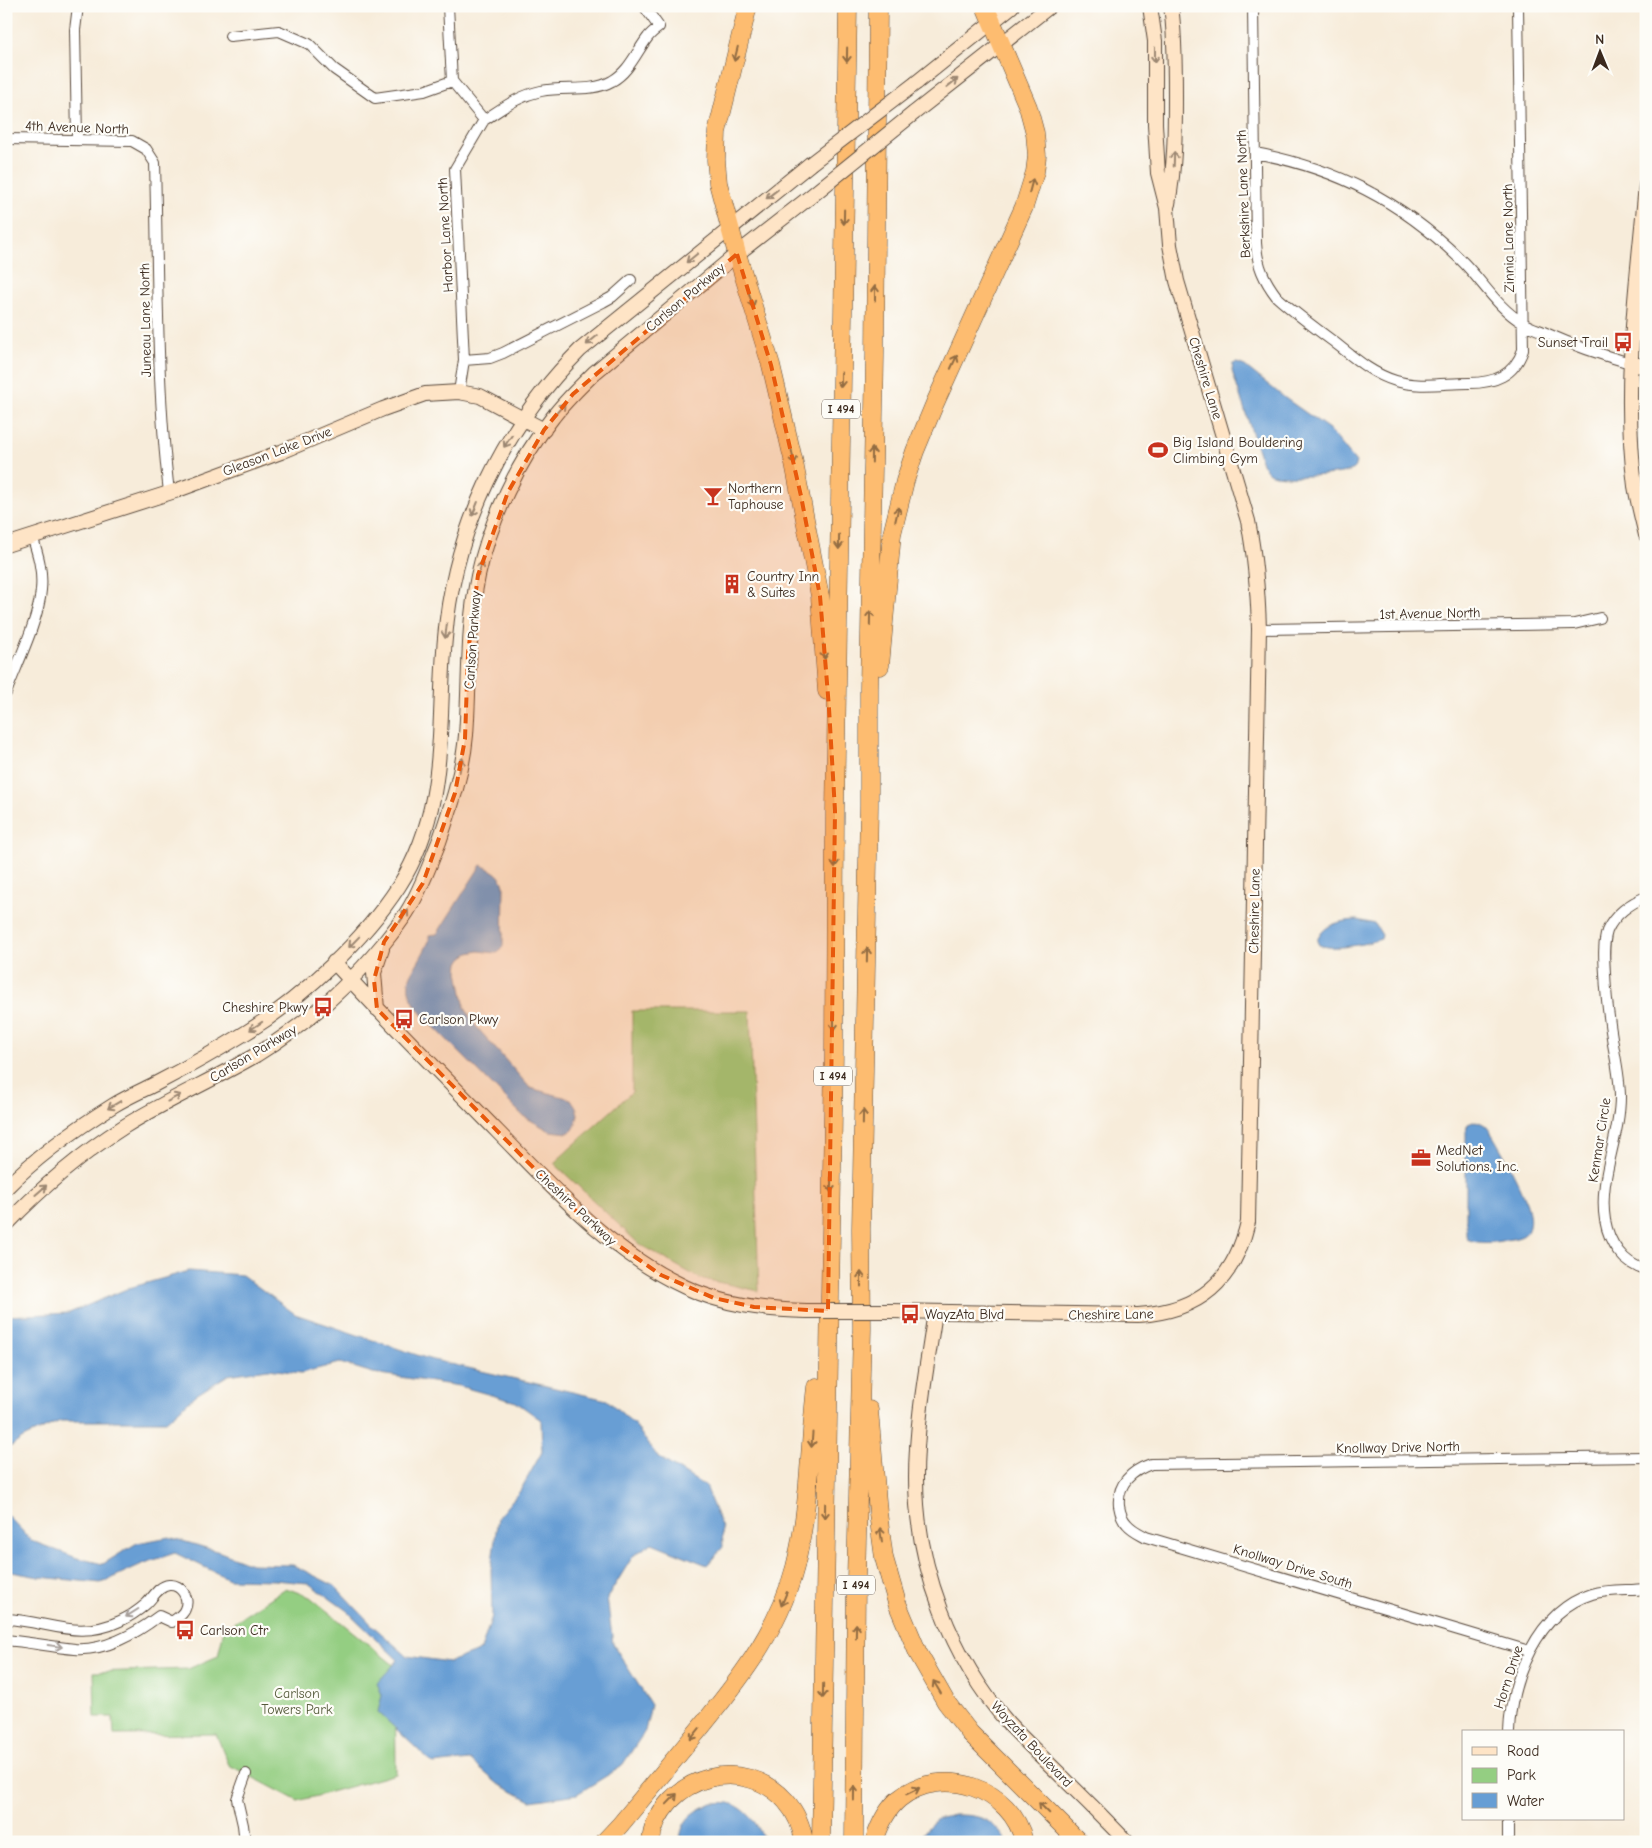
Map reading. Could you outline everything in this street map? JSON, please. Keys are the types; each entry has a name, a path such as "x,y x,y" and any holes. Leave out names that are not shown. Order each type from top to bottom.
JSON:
{"highway":[{"path":"748,6 716,132 718,182 737,254 782,406 816,575 829,708 835,811"},
{"name":"I 494","path":"821,1842 848,6"},
{"name":"I 494","path":"854,1842 856,1580 862,1328 861,1229 875,356 878,6"},
{"path":"869,806 892,534 897,514 915,450 1024,207 1035,172 1037,156 1035,133 1028,107 989,14"},
{"path":"862,1328 881,1538 891,1586 903,1619 933,1680 960,1721 1079,1842"},
{"path":"604,1842 732,1690 754,1657 780,1609 795,1567 807,1506 816,1388 828,1340"},
{"path":"651,1842 653,1828 658,1818 678,1793 705,1778 733,1775 761,1783 785,1801 793,1810 800,1825 804,1842"},
{"path":"874,1842 887,1812 898,1800 924,1786 949,1783 976,1788 998,1800 1016,1819 1024,1842"}],"main road":[{"name":"Carlson Parkway","path":"6,1188 34,1163 114,1105 179,1071 262,1022 304,992 364,932 400,885 428,823 438,769 444,640 454,571 480,495 502,450 549,383 580,350 730,227 916,83 989,14 1012,6"},
{"name":"Carlson Parkway","path":"6,1224 41,1191 100,1143 127,1125 253,1056 292,1032 318,1011 364,967 405,916 419,891 455,793 465,739 468,653 478,575 499,511 518,473 544,430 573,394 594,373 737,254 1050,6"},
{"name":"Cheshire Lane","path":"890,1311 1138,1316 1160,1314 1187,1304 1212,1288 1236,1260 1247,1229 1250,1200 1259,629 1255,557 1248,521 1177,281 1170,245 1167,208 1158,173 1156,152 1155,41 1150,6"},
{"name":"Cheshire Lane","path":"1167,208 1174,172 1175,134 1174,46 1170,6"},
{"path":"1646,185 1630,363 1633,464 1646,535"},
{"path":"1630,363 1646,367"},
{"name":"Gleason Lake Drive","path":"6,544 170,492 281,452 425,394 459,392 480,396 544,430"},
{"path":"377,1009 374,973 384,942"},
{"name":"Cheshire Parkway","path":"334,962 377,1009 581,1216 638,1261 687,1288 714,1298 754,1307 807,1311 890,1311"},
{"name":"Wayzata Boulevard","path":"935,1312 918,1438 916,1478 918,1514 923,1545 939,1604 962,1656 983,1691 1010,1724 1128,1842"}],"street":[{"path":"77,139 75,30 78,6"},
{"path":"448,6 452,81 484,120 524,96 551,90 594,88 618,84 649,35 659,27 644,6"},
{"name":"Berkshire Lane North","path":"1253,6 1256,251 1261,272 1277,297 1288,307 1370,369 1395,381 1418,384"},
{"name":"Zinnia Lane North","path":"1418,384 1488,382 1505,376 1516,364 1523,350 1518,6"},
{"path":"230,36 279,31 309,44 334,69 375,98 424,90 452,81"},
{"name":"Harbor Lane North","path":"459,392 464,360 455,169 484,120"},
{"name":"4th Avenue North","path":"6,139 132,141 146,149"},
{"name":"Juneau Lane North","path":"146,149 155,163 159,377 163,435 170,492"},
{"path":"1255,153 1319,169 1360,186 1401,210 1426,228 1452,250 1498,303 1523,323 1601,355 1630,363"},
{"path":"464,360 490,358 520,344 608,299 631,280"},
{"path":"6,693 33,623 41,590 39,556 32,536"},
{"name":"1st Avenue North","path":"1259,629 1574,624 1600,618"},
{"name":"Kenmar Circle","path":"1646,897 1636,901 1617,916 1608,931 1604,952 1606,991 1620,1097 1614,1145 1606,1173 1605,1221 1614,1246 1623,1258 1638,1268 1646,1270"},
{"name":"Knollway Drive North","path":"1151,1464 1646,1457"},
{"name":"Knollway Drive South","path":"1151,1464 1140,1468 1127,1478 1118,1498 1120,1512 1125,1523 1146,1537 1529,1650"},
{"path":"6,1619 88,1631 120,1621 147,1603 159,1589 168,1585 176,1586 182,1590 186,1598 186,1607 182,1615 172,1622 159,1616 147,1603"},
{"name":"Horn Drive","path":"1509,1730 1509,1718 1516,1689 1529,1650 1552,1618 1576,1601 1605,1591 1646,1589"},
{"path":"6,1640 77,1649 96,1647 117,1642 140,1630 159,1616"},
{"path":"245,1842 244,1825 237,1799 246,1774"},
{"path":"1508,1820 1508,1842"}],"highlighted area":[{"path":"737,254 771,365 801,496 820,596 835,811 828,1311 754,1307 714,1298 661,1275 615,1243 581,1216 377,1009 374,980 384,942 423,883 455,793 465,739 468,653 478,575 508,492 544,430 573,394"}],"green space":[{"path":"632,1011 750,1011 759,1291 699,1278 639,1244 554,1163 632,1092"},
{"name":"Carlson Towers Park","path":"286,1588 310,1597 395,1666 396,1774 298,1801 229,1765 216,1734 114,1735 113,1717 95,1717 94,1672 188,1669 218,1656 224,1629"}],"water":[{"path":"1237,363 1245,366 1285,398 1329,429 1356,462 1354,469 1312,476 1285,476 1269,473 1262,463 1232,371 1233,364"},
{"path":"481,865 498,875 504,885 503,946 500,951 495,953 479,951 469,953 462,958 459,963 458,972 465,1008 475,1025 530,1088 571,1099 578,1114 573,1130 568,1133 550,1131 523,1116 424,1017 410,995 410,979 429,941 429,935 437,934"},
{"path":"1357,920 1375,924 1382,935 1381,939 1359,945 1341,947 1319,945 1317,941 1320,935 1328,927 1344,921"},
{"path":"1476,1121 1485,1125 1490,1131 1524,1196 1530,1221 1527,1232 1520,1237 1491,1242 1476,1242 1467,1239 1466,1130 1468,1124"},
{"path":"189,1271 242,1275 295,1314 429,1359 607,1400 634,1424 658,1457 705,1486 722,1528 723,1547 707,1565 652,1543 633,1556 607,1598 613,1644 651,1705 645,1731 621,1767 577,1794 531,1801 498,1784 470,1760 433,1764 378,1712 382,1695 377,1683 398,1660 346,1610 308,1583 229,1579 175,1553 142,1564 101,1583 39,1577 6,1571 6,1514 32,1541 77,1558 103,1564 137,1543 169,1537 220,1552 251,1564 293,1565 335,1586 373,1626 407,1656 449,1662 481,1650 492,1616 491,1569 498,1517 520,1491 542,1452 541,1420 516,1402 459,1386 373,1373 340,1363 301,1373 268,1369 228,1375 196,1395 166,1421 60,1421 23,1438 6,1450 6,1316 69,1313 129,1288"},
{"path":"712,1803 729,1803 741,1809 756,1824 764,1842 680,1842 683,1827 689,1817"},
{"path":"954,1815 978,1817 985,1820 996,1828 1007,1842 917,1842 928,1827 937,1819"}],"place":[{"name":"Sunset Trail","path":"1623,342"},
{"name":"Big Island Bouldering Climbing Gym","path":"1158,450"},
{"name":"Northern Taphouse","path":"713,496"},
{"name":"Country Inn & Suites","path":"732,584"},
{"name":"Cheshire Pkwy","path":"323,1007"},
{"name":"Carlson Pkwy","path":"404,1019"},
{"name":"MedNet Solutions, Inc.","path":"1421,1158"},
{"name":"WayzAta Blvd","path":"910,1314"},
{"name":"Carlson Ctr","path":"185,1630"}]}
